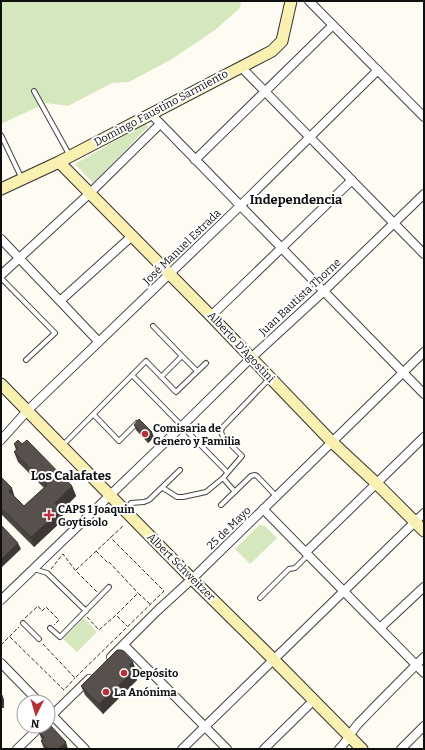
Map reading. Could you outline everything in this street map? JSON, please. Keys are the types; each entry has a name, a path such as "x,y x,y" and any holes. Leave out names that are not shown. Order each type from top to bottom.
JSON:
{"main road":[{"name":"Domingo Faustino Sarmiento","path":"1,189 59,162 272,51 282,41 291,1"},
{"name":"Alberto D'Agostini","path":"59,162 211,316 332,442 424,531"},
{"name":"Albert Schweitzer","path":"1,384 192,579 362,749"}],"street":[{"path":"309,1 424,117"},
{"path":"195,160 333,24"},
{"path":"241,67 424,254"},
{"name":"José Manuel Estrada","path":"1,440 27,411 310,138 378,70"},
{"path":"150,114 424,394"},
{"path":"1,276 18,258 90,193 160,124"},
{"path":"211,316 352,180"},
{"name":"Juan Bautista Thorne","path":"1,600 182,426 250,358 324,292 424,194"},
{"path":"60,302 132,236"},
{"path":"1,239 99,342"},
{"name":"25 de Mayo","path":"108,660 424,352"},
{"path":"307,553 424,437"},
{"path":"263,509 424,673"},
{"path":"182,749 424,513"},
{"path":"380,628 424,587"},
{"path":"124,645 227,749"},
{"path":"339,749 356,727 379,702 424,657"},
{"path":"1,663 31,694"},
{"path":"56,709 97,671"},
{"path":"264,749 314,700"},
{"path":"56,722 85,749"},
{"path":"401,749 424,726"},
{"path":"17,749 33,734"}],"lane":[{"path":"34,91 70,156"},
{"path":"1,135 23,179"},
{"path":"1,276 55,333 26,360"},
{"path":"154,326 197,371"},
{"path":"161,377 182,356"},
{"path":"62,446 146,361 176,392 206,363"},
{"path":"132,375 227,472"},
{"path":"162,488 177,497 201,494 206,492 223,478 242,456 223,437 221,432 222,428 270,378"},
{"path":"94,415 119,441 137,422"},
{"path":"125,510 131,503 149,500 180,470"},
{"path":"221,505 255,475 258,476 276,496"},
{"path":"223,478 235,492"},
{"path":"260,598 289,569 295,568 307,553"},
{"path":"34,569 48,573 84,612"},
{"path":"50,628 60,637 109,587"},
{"path":"23,623 39,639"}],"path":[{"path":"76,570 124,524"},
{"path":"10,637 64,690 164,591 110,537"},
{"path":"96,551 108,563 109,562 150,604"},
{"path":"48,573 63,554 100,596"},
{"path":"84,612 99,630 138,593"},
{"path":"1,645 38,606 42,611 46,607 59,620"},
{"path":"116,615 128,626"},
{"path":"39,639 75,678"}],"green space":[{"path":"1,1 241,1 240,8 215,30 172,59 129,82 112,83 68,106 46,103 1,124"},
{"path":"146,123 148,127 93,183 75,164"},
{"path":"259,525 265,526 277,538 250,564 235,549"},
{"path":"84,618 97,632 77,652 63,639"}],"building":[{"path":"139,419 152,432 146,437 134,425"},
{"path":"18,440 22,444 27,440 72,486 55,503 61,510 31,537 1,508 1,477 12,488 9,491 24,506 47,485 14,452 18,448 14,444"},
{"path":"1,525 18,543 1,560"},
{"path":"117,650 122,650 133,662 129,666 134,671 99,704 81,686"},
{"path":"56,731 66,742 58,749 49,749 41,741 44,737 40,734 56,734"}],"place":[{"name":"Comisaria de Genero y Familia","path":"145,434"},
{"name":"CAPS 1 Joaquin Goytisolo","path":"49,515"},
{"name":"Depósito","path":"124,673"},
{"name":"La Anónima","path":"106,692"}],"district":[{"name":"Independencia","path":"296,199"},
{"name":"Los Calafates","path":"71,475"}]}
